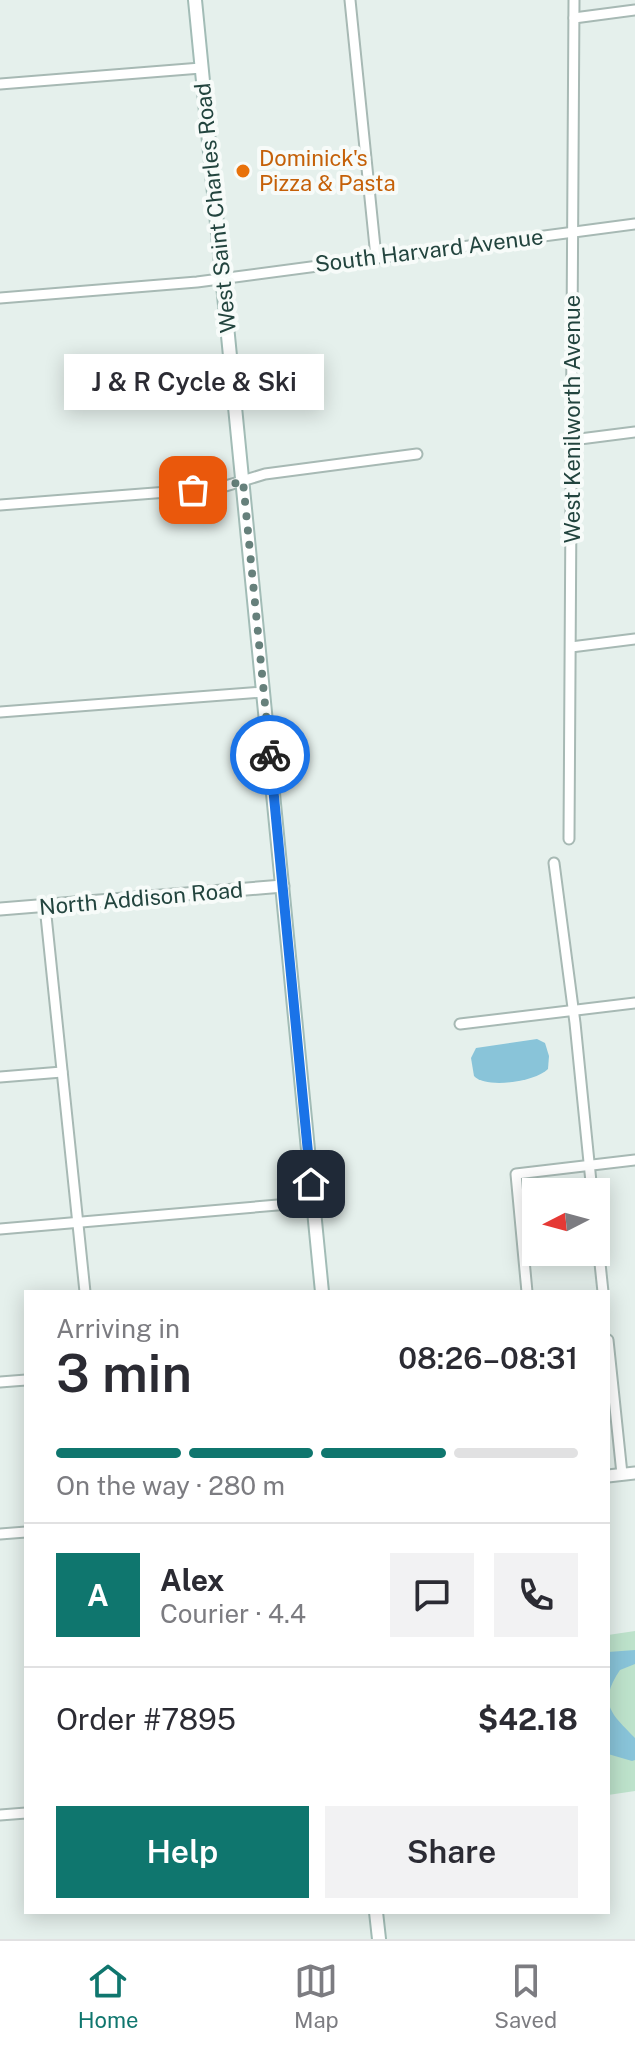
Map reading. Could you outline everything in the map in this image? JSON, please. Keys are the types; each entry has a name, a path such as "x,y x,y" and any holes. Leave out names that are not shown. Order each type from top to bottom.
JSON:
{"main road":[{"name":"West Saint Charles Road","path":"195,0 322,1290"},
{"path":"376,1914 379,1939"}],"street":[{"path":"350,0 376,257"},
{"name":"West Kenilworth Avenue","path":"569,839 574,0"},
{"path":"574,18 635,10"},
{"path":"0,84 201,68"},
{"name":"South Harvard Avenue","path":"0,298 222,277 635,224"},
{"path":"572,440 635,432"},
{"path":"0,505 219,488 265,474 417,454"},
{"path":"571,647 635,639"},
{"path":"0,712 264,692"},
{"path":"554,863 574,1011 591,1178"},
{"name":"North Addison Road","path":"0,909 283,886"},
{"path":"45,906 85,1290"},
{"path":"460,1024 635,1003"},
{"path":"0,1077 62,1072"},
{"path":"527,1290 516,1174 635,1160"},
{"path":"0,1229 313,1202"},
{"path":"600,1266 603,1290"},
{"path":"610,1359 622,1474"},
{"path":"0,1382 24,1380"},
{"path":"610,1476 635,1473"},
{"path":"0,1534 24,1532"},
{"path":"0,1815 24,1813"}],"green space":[{"path":"635,1631 635,1791 610,1795 610,1635"}],"water":[{"path":"537,1039 545,1043 549,1056 548,1069 542,1074 499,1083 474,1076 471,1058 476,1048"},
{"path":"635,1650 635,1664 620,1670 610,1690 610,1652"},
{"path":"610,1708 635,1738 635,1760 610,1755"}],"way so far":[{"path":"193,490 219,488 243,481 270,755"}],"place":[{"name":"Dominick's Pizza & Pasta","path":"243,171"},
{"name":"J & R Cycle & Ski","path":"193,490"}],"route":[{"path":"270,755 311,1184"}]}
